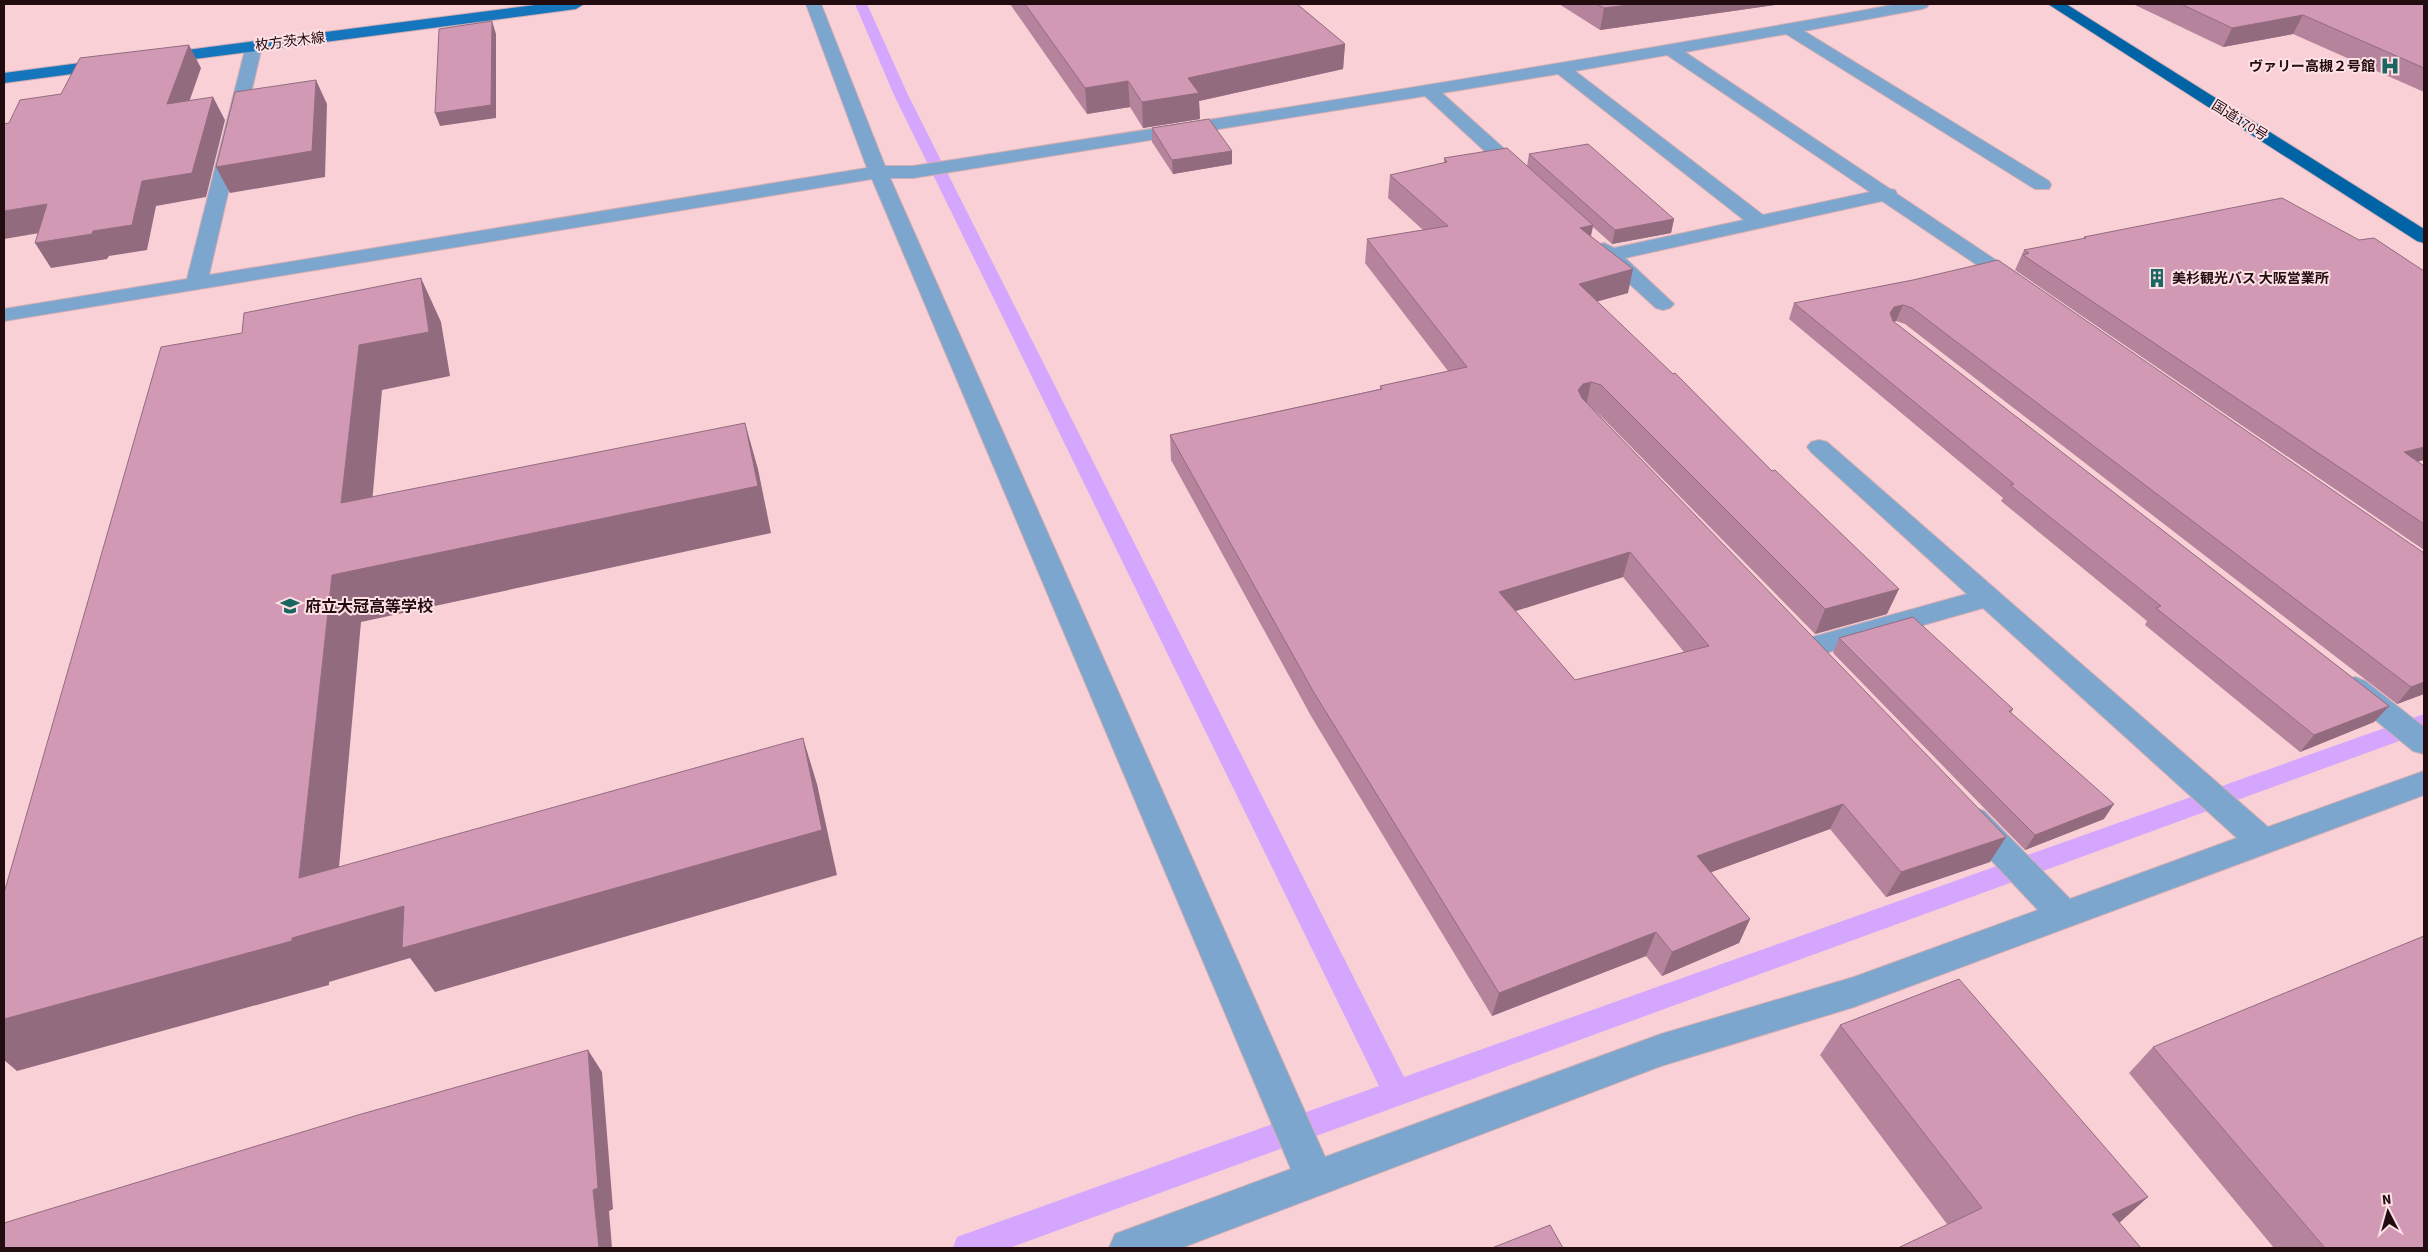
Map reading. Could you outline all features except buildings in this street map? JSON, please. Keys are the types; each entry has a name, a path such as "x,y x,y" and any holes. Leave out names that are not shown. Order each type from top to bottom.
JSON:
{"highway":[{"name":"国道170号","path":"2056,4 2424,237"}],"main road":[{"name":"枚方茨木線","path":"4,78 576,4"}],"street":[{"path":"812,4 878,172 1315,1179"},
{"path":"4,315 878,172 913,172 1429,90 1671,50 1922,4"},
{"path":"1790,29 2042,186"},
{"path":"197,282 254,46"},
{"path":"1671,50 1888,194 2031,293"},
{"path":"1561,68 1760,222"},
{"path":"1429,90 1537,189"},
{"path":"1609,255 1888,194"},
{"path":"1588,235 1663,304"},
{"path":"1819,447 2262,841"},
{"path":"1808,648 1988,597"},
{"path":"1788,627 1829,670"},
{"path":"2339,676 2424,742"},
{"path":"1129,1248 1661,1050 1854,992 2424,783"},
{"path":"1953,800 2064,915"}],"waterway":[{"path":"861,4 901,95 1397,1093"},
{"path":"968,1248 2424,723"}],"place":[{"name":"ヴァリー高槻２号館","path":"2390,66"},
{"name":"美杉観光バス 大阪営業所","path":"2157,278"},
{"name":"府立大冠高等学校","path":"290,606"}]}
